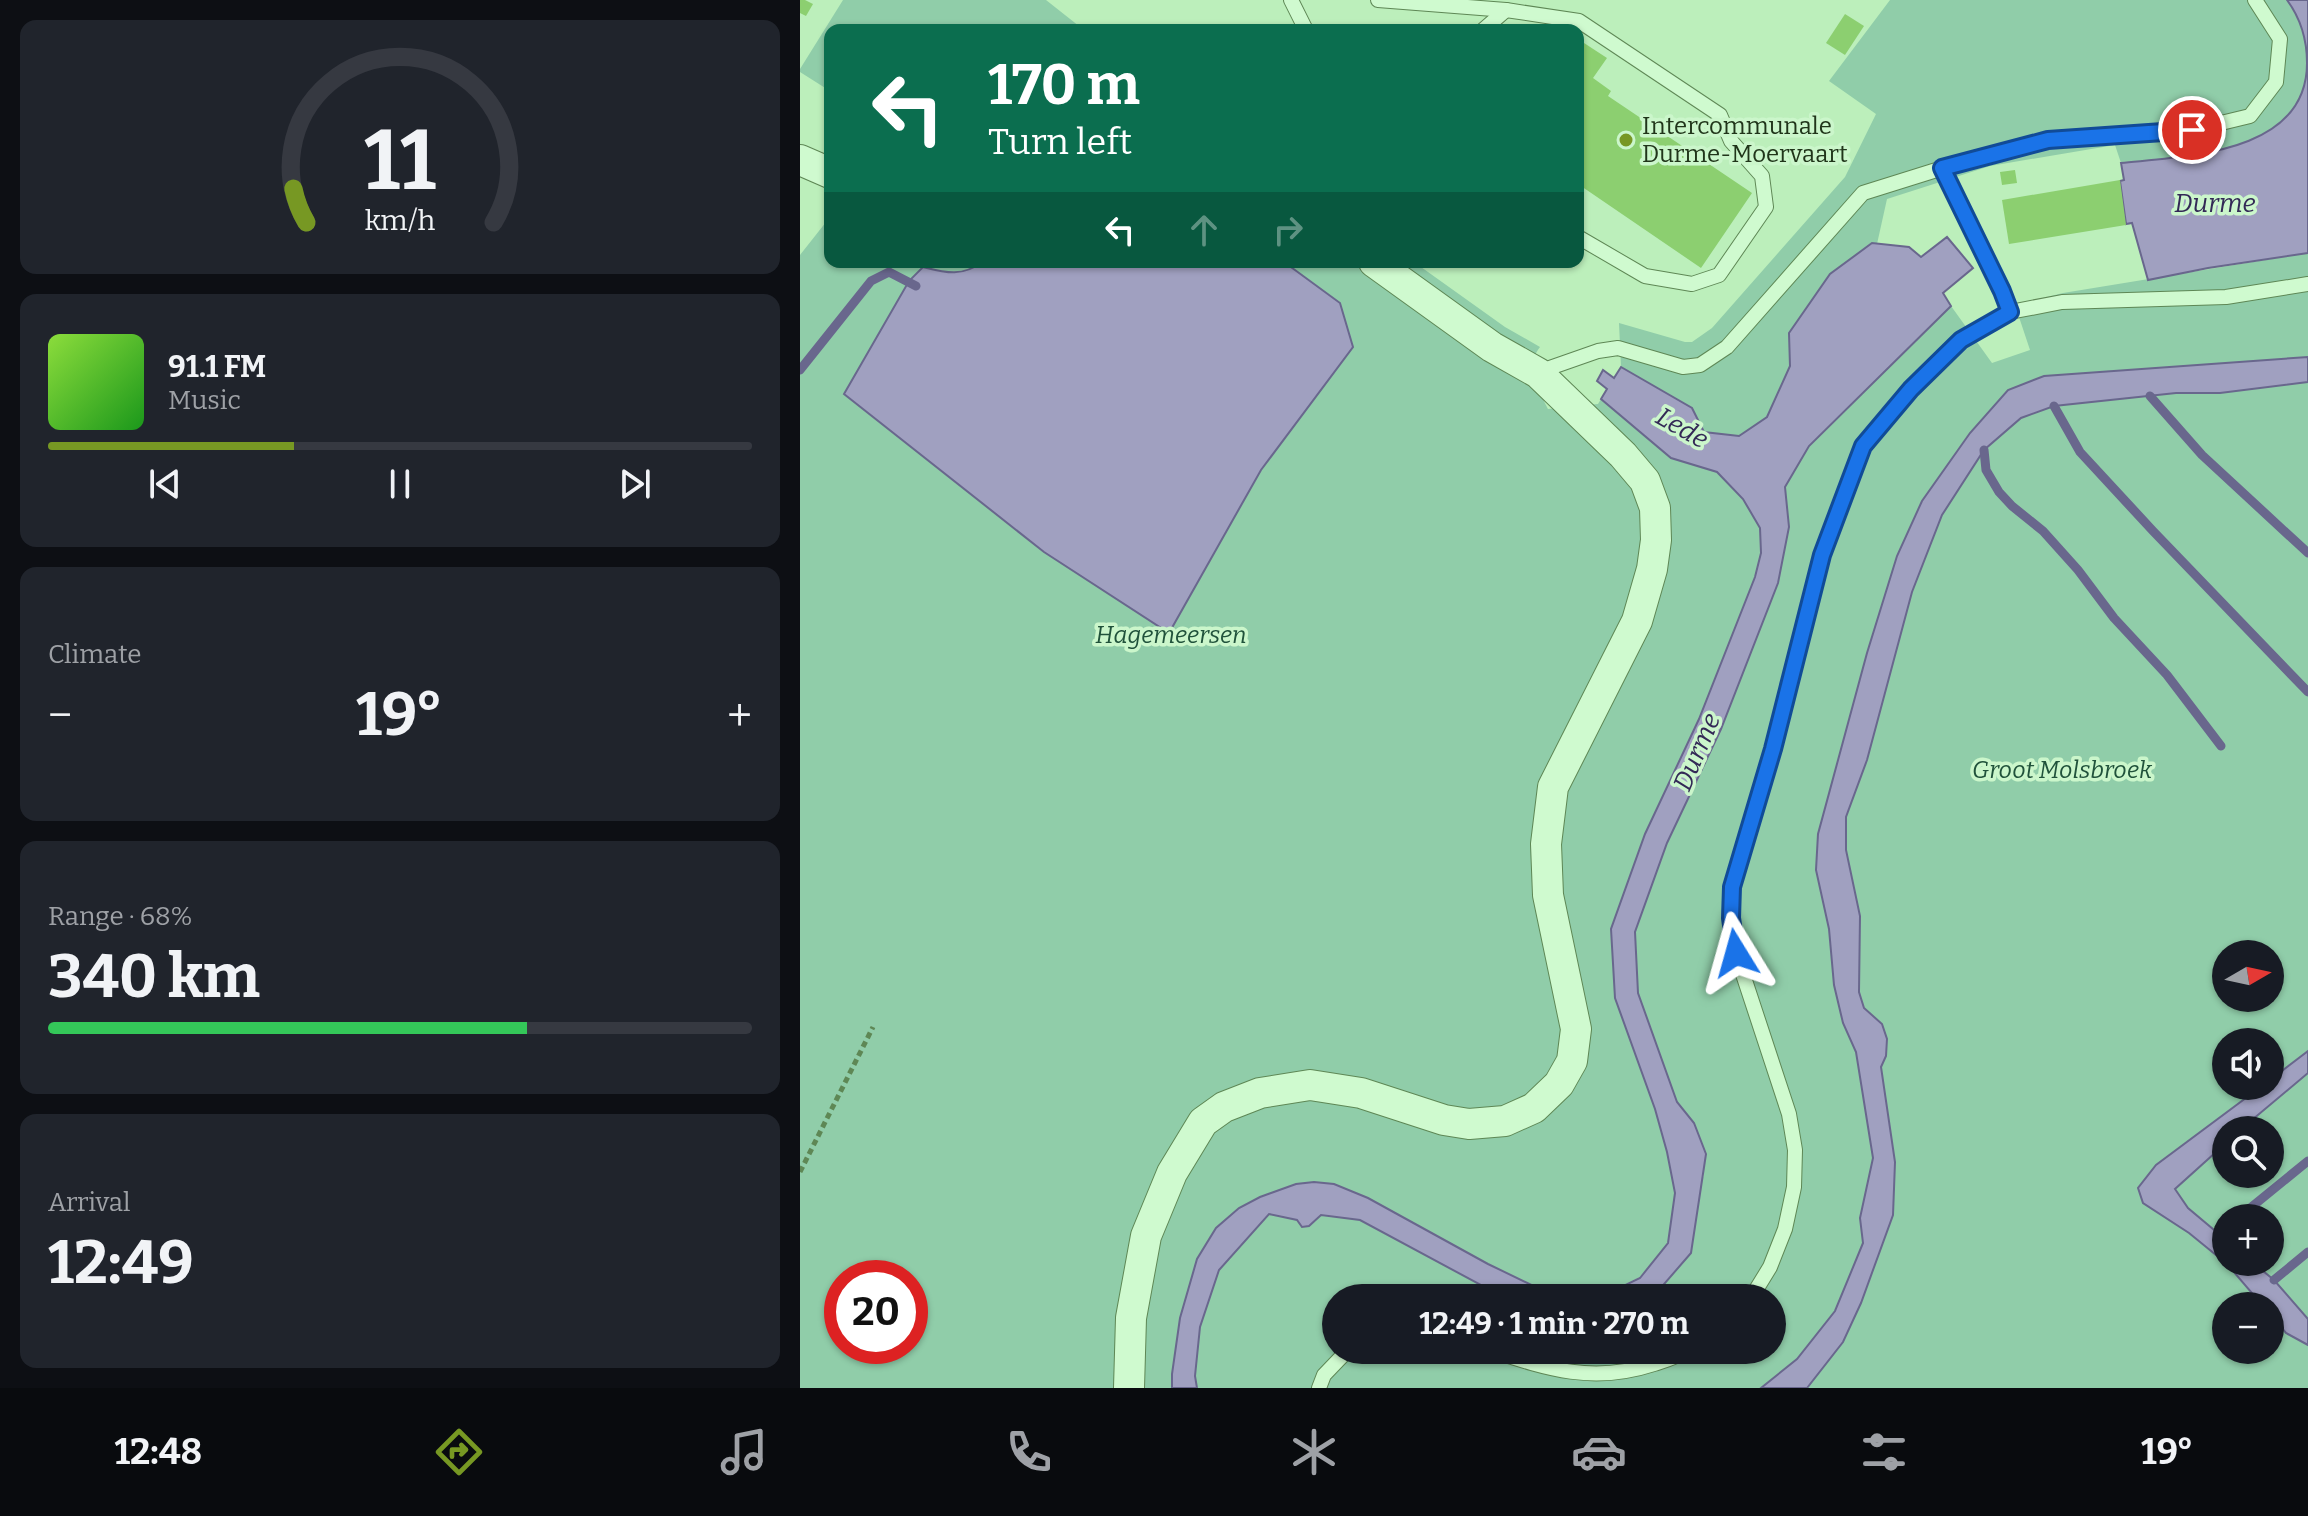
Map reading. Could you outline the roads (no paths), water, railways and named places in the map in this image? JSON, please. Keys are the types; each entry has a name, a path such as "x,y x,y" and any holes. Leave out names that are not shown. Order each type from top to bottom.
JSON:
{"street":[{"path":"800,160 824,170"},
{"path":"1129,1388 1131,1318 1146,1236 1172,1173 1203,1122 1224,1107 1260,1093 1310,1085 1361,1093 1444,1120 1469,1124 1505,1121 1534,1108 1559,1084 1572,1061 1576,1029 1548,895 1546,844 1553,787 1637,621 1652,569 1656,540 1655,508 1645,481 1623,455 1538,373 1492,347 1382,268"}],"lane":[{"path":"1291,0 1303,24"},
{"path":"1378,0 1506,10 1584,24"},
{"path":"1538,373 1598,351 1618,348 1683,367 1700,365 1727,347 1863,193 2048,140 2192,130 2250,116 2276,82 2280,39 2255,0"},
{"path":"1490,24 1506,10"},
{"path":"1584,24 1720,115 1731,141 1762,176 1766,207 1719,275 1692,284 1645,276 1584,240"},
{"path":"1942,168 2010,312"},
{"path":"1760,1284 1785,1229 1794,1187 1795,1150 1789,1114 1736,953 1731,918 1732,887 1773,749 1822,555 1863,446 1911,389 1961,340 2010,312 2062,302 2226,297 2308,284"},
{"path":"1319,1388 1324,1375 1335,1364"},
{"path":"1532,1364 1579,1374 1631,1371 1653,1364"}],"water":[{"name":"Durme","path":"2287,0 2308,0 2308,253 2148,280 2132,223 2126,224 2120,181 2124,180 2121,163 2178,157 2239,144 2266,133 2287,116 2302,93 2307,63 2302,30"},
{"path":"1947,237 1973,268 1943,293 1951,306 1809,446 1785,487 1789,527 1778,583 1721,729 1667,843 1635,932 1638,993 1677,1102 1694,1123 1706,1154 1691,1253 1664,1284 1628,1284 1640,1278 1668,1243 1675,1193 1655,1109 1615,998 1611,929 1645,834 1699,719 1755,577 1761,553 1760,528 1743,499 1717,472 1671,458 1601,399 1607,389 1597,381 1603,370 1614,378 1621,367 1692,408 1704,432 1739,436 1767,417 1790,366 1789,333 1830,274 1872,243 1909,247 1921,257"},
{"path":"922,268 954,272 1292,268 1340,303 1353,347 1261,470 1169,633 1044,552 844,394 909,281"},
{"path":"2308,357 2308,382 2220,393 2176,393 2054,406 2021,418 1984,450 1942,515 1912,592 1867,760 1846,817 1846,850 1860,916 1859,992 1864,1008 1882,1024 1887,1039 1886,1056 1881,1067 1895,1162 1893,1215 1861,1303 1843,1342 1807,1388 1761,1388 1797,1359 1835,1311 1863,1243 1860,1218 1873,1158 1856,1052 1843,1023 1834,985 1829,929 1816,870 1818,834 1897,556 1922,501 1970,433 2008,390 2044,376"},
{"path":"2308,1051 2308,1073 2284,1093 2284,1069"},
{"path":"2243,1100 2276,1100 2257,1116 2222,1116"},
{"path":"2212,1123 2212,1156 2175,1189 2188,1208 2212,1228 2212,1252 2143,1203 2138,1188 2156,1165"},
{"path":"1296,1184 1334,1184 1368,1198 1529,1284 1479,1284 1360,1220 1321,1215 1309,1226 1302,1227 1297,1220 1269,1214 1219,1270 1200,1327 1195,1376 1197,1388 1172,1388 1180,1318 1197,1259 1216,1228 1239,1208 1260,1197"},
{"path":"2237,1276 2269,1276 2274,1280 2308,1319 2308,1345 2284,1331 2284,1292 2251,1292"}],"waterway":[{"path":"800,370 871,281 889,272 916,286"},
{"path":"2150,396 2202,455 2308,553"},
{"path":"2054,406 2080,452 2308,692"},
{"path":"1984,450 1986,470 1999,492 2043,531 2078,570 2114,618 2167,675 2221,746"},
{"path":"2255,1204 2308,1161"},
{"path":"2274,1280 2308,1252"}],"place":[{"name":"Intercommunale Durme-Moervaart","path":"1626,140"}],"water label":[{"name":"Lede","path":"1682,428"}],"park label":[{"name":"Hagemeersen","path":"1171,635"},
{"name":"Groot Molsbroek","path":"2062,770"}]}
